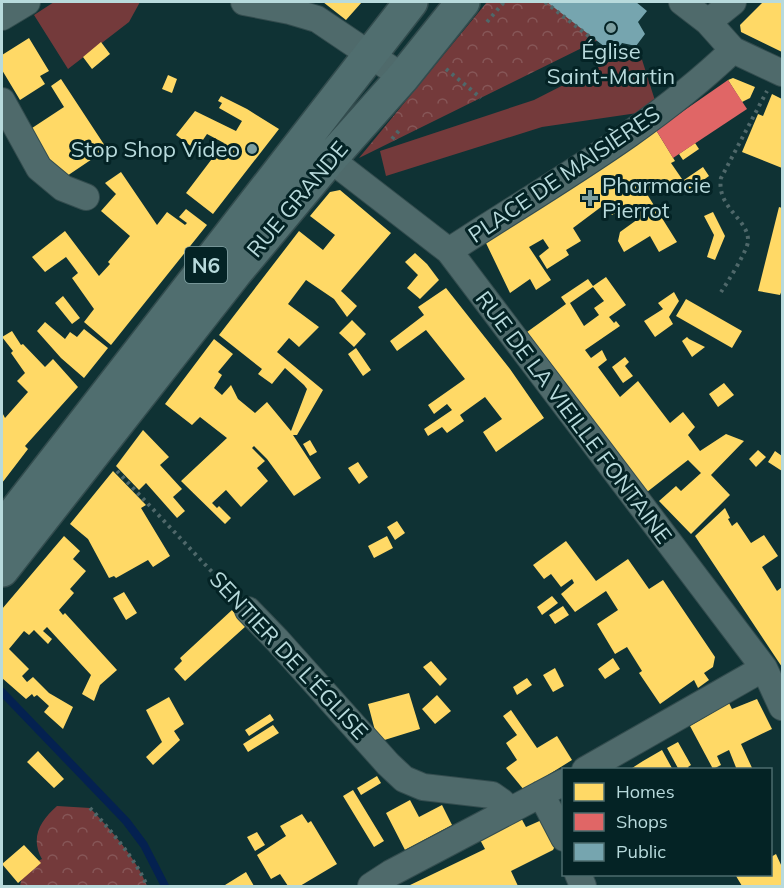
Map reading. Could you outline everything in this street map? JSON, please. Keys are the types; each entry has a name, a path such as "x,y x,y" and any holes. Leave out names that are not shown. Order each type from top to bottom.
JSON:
{"main road":[{"name":"RUE GRANDE","path":"2,529 410,2"},
{"name":"RUE GRANDE","path":"2,570 235,273 330,159 403,77 463,2"}],"street":[{"path":"2,17 27,2"},
{"path":"244,2 290,11 316,19 403,77"},
{"path":"410,2 441,28"},
{"path":"682,2 708,22 733,50 780,72"},
{"path":"708,22 733,2"},
{"name":"PLACE DE MAISIÈRES","path":"449,251 617,142 691,88 733,50"},
{"path":"2,101 39,168 63,188 86,197"},
{"name":"RUE DE LA VIEILLE FONTAINE","path":"330,159 449,251 765,668 783,707"},
{"name":"SENTIER DE L’ÉGLISE","path":"248,610 388,764 404,778 423,787 492,795 502,802 506,812"},
{"path":"589,768 765,668"},
{"path":"370,886 562,783"},
{"path":"541,795 562,834"}],"path":[{"path":"545,2 595,41"},
{"path":"440,66 481,98"},
{"path":"721,292 749,243 747,233 723,198 719,188 721,178 780,72"},
{"name":"SENTIER DE L’ÉGLISE","path":"97,448 248,610"},
{"path":"90,808 107,826 145,879 147,886"}],"green space":[{"path":"54,2 140,2 129,22 68,69 34,15"},
{"path":"487,2 550,2 598,40 359,158"},
{"path":"638,47 658,110 542,127 386,176 380,151 534,100"},
{"path":"57,806 90,808 130,855 147,886 20,886 27,870 42,859 37,837 42,824"}],"building: Homes":[{"path":"323,2 362,2 346,20"},
{"path":"763,2 782,2 782,52 741,32 740,25"},
{"path":"29,38 49,71 40,76 45,84 20,100 2,70 2,55"},
{"path":"101,42 110,54 92,69 83,57"},
{"path":"168,75 177,79 172,93 162,89"},
{"path":"733,78 755,87 750,98 742,102 728,80"},
{"path":"61,79 107,149 61,180 26,132 64,107 51,86"},
{"path":"772,94 782,99 782,168 742,152 758,114 763,116"},
{"path":"221,96 279,129 213,214 186,193 224,143 207,134 196,150 176,135 195,111 236,131 242,121 219,108 222,103 218,101"},
{"path":"656,130 675,161 671,163 682,179 660,194 658,192 653,196 644,181 640,183 677,242 659,252 650,236 624,252 618,241 620,232 638,219 629,204 612,215 605,204 573,228 581,241 566,250 569,255 547,269 539,256 549,248 543,239 529,247 551,280 536,290 530,279 510,293 485,241"},
{"path":"695,143 699,149 683,160 679,154"},
{"path":"703,167 709,176 688,191 681,182"},
{"path":"121,172 157,225 167,212 185,225 187,223 179,217 186,209 207,225 111,345 84,322 94,309 72,278 78,273 66,257 45,272 32,257 65,231 99,276 130,236 101,211 116,194 105,183"},
{"path":"340,190 391,233 341,291 357,306 347,317 334,299 306,280 288,304 319,327 299,347 289,338 277,352 323,390 297,435 293,435 321,478 294,496 267,459 254,446 252,448 265,461 257,468 268,481 241,507 226,490 212,503 217,508 219,506 231,518 225,524 181,481 227,438 200,417 192,425 165,404 214,339 233,354 218,372 222,375 214,388 222,395 231,385 238,399 255,413 267,402 291,431 307,389 304,385 285,368 272,384 258,374 262,369 219,335 299,231 323,250 335,235 310,216 330,192"},
{"path":"779,207 782,208 782,290 780,295 758,291"},
{"path":"713,212 725,236 715,260 707,257 714,235 704,216"},
{"path":"415,253 439,280 420,299 407,288 418,275 405,262"},
{"path":"606,277 626,305 609,317 620,326 585,350 591,358 602,350 607,360 598,367 620,397 638,381 670,423 683,412 695,427 688,435 700,451 726,434 744,441 711,475 730,495 691,534 659,501 676,486 681,491 701,473 688,460 647,492 527,332 566,304 561,297 588,279 593,286","holes":["593,287 604,301 594,308 599,315 584,326 570,303"]},
{"path":"446,288 510,369 544,418 496,452 483,432 502,419 485,397 460,415 464,421 447,433 442,427 428,436 424,429 452,410 447,404 434,414 428,405 465,379 426,330 397,351 390,341 424,315 418,307"},
{"path":"674,292 679,301 669,317 673,324 655,337 644,321 663,309 658,303"},
{"path":"63,296 80,318 72,324 55,303"},
{"path":"686,299 742,331 732,348 676,316"},
{"path":"352,320 366,334 354,347 339,333"},
{"path":"45,322 65,339 70,332 77,337 84,329 108,348 84,378 61,358 37,331"},
{"path":"12,331 21,345 23,344 45,367 53,359 78,387 25,446 28,449 2,483 2,412 5,418 28,392 17,381 25,373 2,337"},
{"path":"687,337 705,347 692,357 682,341"},
{"path":"356,348 371,370 363,376 348,354"},
{"path":"625,357 629,362 625,366 633,376 623,383 612,367"},
{"path":"724,383 734,395 718,407 709,394"},
{"path":"143,430 169,457 160,465 182,489 173,497 185,511 177,518 146,483 139,490 116,466"},
{"path":"310,440 317,452 310,456 303,444"},
{"path":"758,450 766,457 756,467 749,459"},
{"path":"775,451 782,456 782,471 768,462"},
{"path":"358,462 368,477 359,484 348,468"},
{"path":"113,471 146,505 141,508 170,556 153,567 148,560 116,578 114,576 109,578 88,539 70,524"},
{"path":"725,508 732,526 737,522 751,543 764,535 778,556 762,567 777,591 782,587 782,667 695,536"},
{"path":"397,521 405,533 395,540 387,527"},
{"path":"64,536 80,551 73,559 86,571 70,589 74,593 59,610 63,615 65,613 117,670 100,685 94,701 82,694 91,675 47,627 43,631 52,639 48,644 34,630 29,635 24,631 9,649 29,669 22,676 27,682 33,677 49,693 73,707 63,729 44,712 49,706 37,695 34,697 32,694 26,699 2,678 2,609"},
{"path":"387,536 393,548 374,558 368,546"},
{"path":"566,541 596,581 628,559 649,589 663,580 715,657 713,667 704,673 709,680 698,688 694,680 660,704 639,673 642,671 627,647 615,654 597,624 618,610 606,591 575,612 561,594 574,583 572,579 561,587 551,574 544,579 533,565"},
{"path":"124,592 137,613 126,620 113,598"},
{"path":"552,596 558,603 542,615 537,607"},
{"path":"563,606 569,615 555,624 549,615"},
{"path":"232,610 246,626 185,681 174,669 182,661 180,658"},
{"path":"613,658 620,669 605,679 598,669"},
{"path":"431,661 447,679 440,686 423,667"},
{"path":"555,668 564,686 553,692 543,675"},
{"path":"527,678 532,685 517,695 513,687"},
{"path":"409,693 420,729 378,742 368,704"},
{"path":"437,695 451,711 435,724 422,709"},
{"path":"169,697 184,724 174,731 180,740 153,765 146,757 162,742 146,710"},
{"path":"757,699 772,729 741,744 752,768 736,768 729,750 717,756 721,765 712,768 690,726 729,703 732,709"},
{"path":"511,710 537,748 557,736 572,760 524,790 506,768 517,760 506,743 517,735 503,716"},
{"path":"270,714 274,720 249,736 245,730"},
{"path":"273,725 279,733 248,752 243,744"},
{"path":"678,742 691,765 689,768 678,768 667,748"},
{"path":"662,750 672,768 632,768"},
{"path":"38,751 64,779 54,788 27,762"},
{"path":"377,776 381,783 361,795 357,788"},
{"path":"353,790 384,841 374,847 343,796"},
{"path":"410,800 419,817 442,805 452,825 405,850 386,813"},
{"path":"302,814 308,823 311,821 337,864 300,886 288,886 280,874 271,879 257,855 286,836 280,826"},
{"path":"519,814 526,827 544,819 555,846 553,850 511,871 518,886 408,886 485,849 478,836"},
{"path":"257,832 265,845 255,851 247,837"},
{"path":"24,845 41,863 18,883 2,864"},
{"path":"776,854 782,867 782,886 742,886 736,876 772,876 772,856"},
{"path":"246,872 254,886 225,885"}],"building: Shops":[{"path":"728,80 747,109 673,158 656,130"}],"building: Public":[{"name":"Église Saint-Martin","path":"547,2 636,2 647,11 638,22 645,34 636,46 622,43 614,54"}],"waterway":[{"path":"2,692 126,821 144,845 165,886"}],"place":[{"name":"Église Saint-Martin","path":"611,28"},
{"name":"Stop Shop Video","path":"252,149"},
{"name":"Pharmacie Pierrot","path":"590,198"}]}
